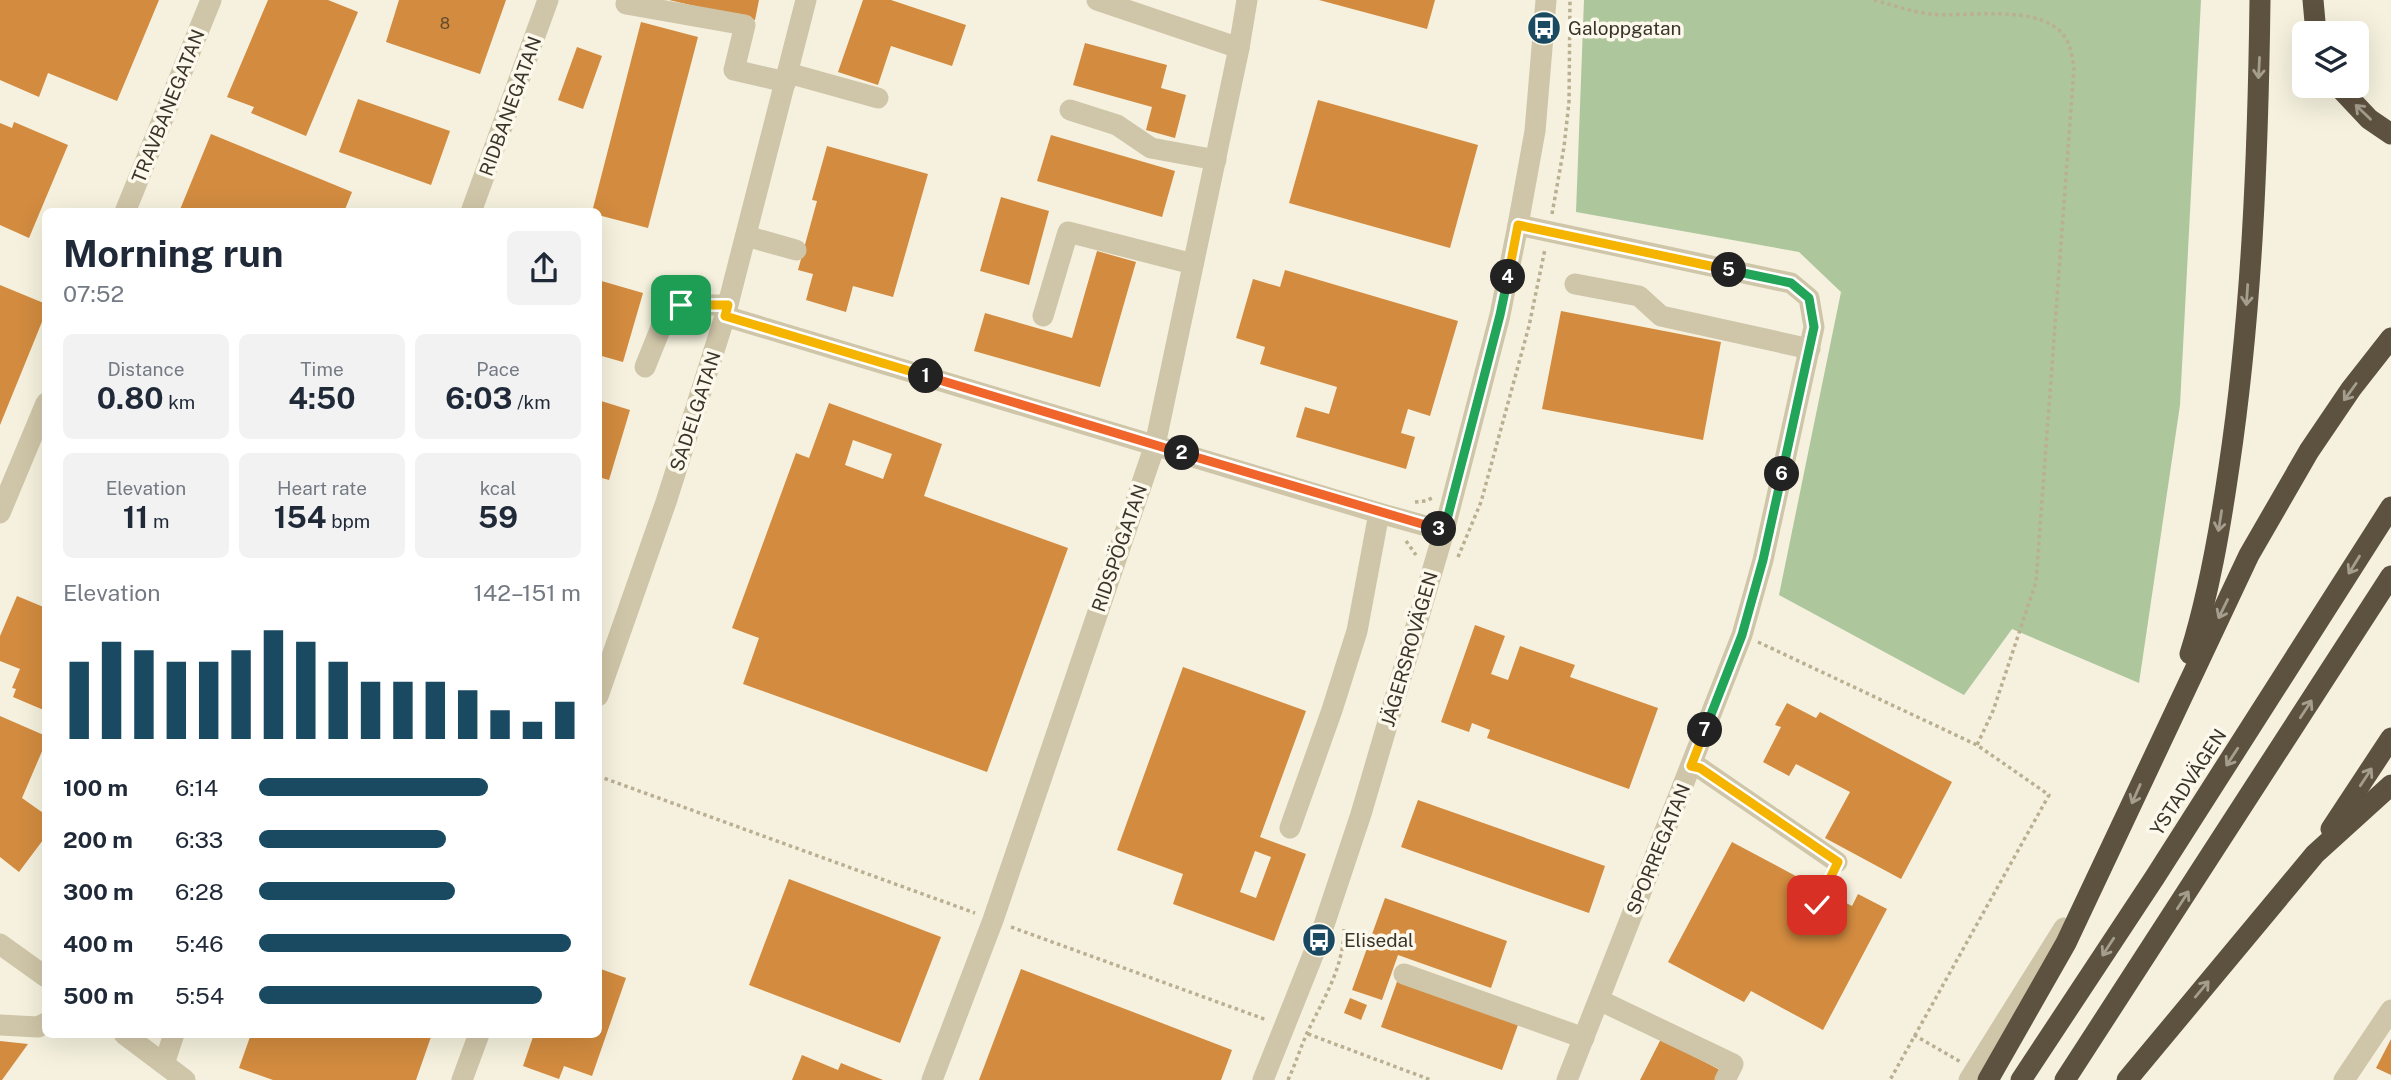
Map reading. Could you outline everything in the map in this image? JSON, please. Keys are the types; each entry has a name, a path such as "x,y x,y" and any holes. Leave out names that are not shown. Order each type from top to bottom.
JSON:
{"highway":[{"path":"2163,734 2197,632 2217,539 2234,430 2251,233 2260,0"},
{"path":"2313,0 2315,21"},
{"path":"2349,98 2369,119 2391,134"},
{"path":"1988,1080 2066,943 2249,555 2316,441 2351,389 2391,338"},
{"name":"YSTADVÄGEN","path":"2021,1080 2391,507"},
{"path":"2065,1080 2391,576"},
{"path":"2129,1080 2158,1041 2315,854 2391,738"},
{"path":"2315,854 2391,785"}],"street":[{"name":"TRAVBANEGATAN","path":"127,208 211,0"},
{"name":"RIDBANEGATAN","path":"472,208 548,0"},
{"name":"SADELGATAN","path":"602,685 666,502 726,311 806,0"},
{"path":"1097,0 1239,48"},
{"name":"RIDSPÖGATAN","path":"932,1080 993,920 1155,444 1216,160 1247,0"},
{"name":"JÄGERSROVÄGEN","path":"1263,1080 1319,940 1360,814 1444,531 1500,315 1518,225 1535,131 1546,0"},
{"path":"626,4 744,25 734,70 787,77 878,98"},
{"path":"1069,110 1117,125 1151,148 1216,160"},
{"name":"SPORREGATAN","path":"1518,225 1791,283 1809,298 1814,327 1763,560 1742,635 1567,1080"},
{"path":"1043,316 1068,232 1193,264"},
{"path":"746,236 796,250"},
{"path":"1576,284 1639,296 1661,316 1810,349"},
{"path":"645,367 670,305 726,311 1444,531"},
{"path":"0,513 42,413"},
{"path":"1290,828 1353,642 1379,513"},
{"path":"1691,766 1700,768 1838,862"},
{"path":"1969,1073 2109,855"},
{"path":"0,944 42,974"},
{"path":"1404,974 1584,1038"},
{"path":"1599,1000 1733,1064 1725,1080"},
{"path":"2344,1080 2391,1010"},
{"path":"0,1025 42,1025"},
{"path":"129,1038 184,1080"},
{"path":"164,1064 173,1038"},
{"path":"463,1080 478,1038"}],"path":[{"path":"1874,0 1933,14 2018,15 2045,21 2066,38 2074,68 2037,569 2029,605 1993,711 1977,745"},
{"path":"1411,503 1426,501 1438,494"},
{"path":"1742,635 1977,745 2049,795 1890,1080"},
{"path":"602,777 1431,1080"},
{"path":"1817,905 1838,862"},
{"path":"1288,1080 1326,997 1343,952 1345,919"},
{"path":"1914,1035 1969,1073"}],"green space":[{"path":"1584,0 2201,0 2180,405 2139,683 2012,629 1964,695 1779,595 1841,292 1799,252 1576,212"}],"building":[{"path":"0,0 159,0 117,101 48,73 39,97 0,80"},
{"path":"268,0 328,0 358,12 306,136 251,113 254,107 227,97"},
{"path":"399,0 506,0 480,74 386,42"},
{"path":"669,0 759,0 755,20"},
{"path":"863,0 891,0 966,25 952,66 891,46 878,85 838,72"},
{"path":"1319,0 1435,0 1427,29"},
{"path":"641,22 698,37 648,228 602,216 602,208 593,208"},
{"path":"1085,43 1167,65 1161,88 1186,95 1175,138 1146,130 1152,107 1073,85"},
{"path":"577,47 602,56 583,109 558,100"},
{"path":"358,99 450,131 431,185 339,152"},
{"path":"1318,100 1478,145 1450,248 1289,203"},
{"path":"14,122 68,145 29,238 0,225 0,123 12,128"},
{"path":"211,134 352,192 346,208 181,208"},
{"path":"1051,135 1175,171 1162,217 1037,181"},
{"path":"827,146 928,174 893,297 853,286 846,312 806,300 813,274 798,270 817,201 812,200"},
{"path":"1001,197 1049,211 1029,285 980,271"},
{"path":"1097,251 1136,262 1100,387 974,351 985,313 1072,338"},
{"path":"1285,270 1458,321 1430,416 1408,409 1401,433 1415,437 1406,469 1296,437 1305,407 1329,414 1337,387 1260,364 1265,347 1236,338 1253,279 1280,287"},
{"path":"602,281 643,293 623,362 602,356"},
{"path":"0,285 42,302 42,322 0,425"},
{"path":"1561,311 1721,342 1703,440 1542,409"},
{"path":"602,401 630,410 609,480 602,478"},
{"path":"829,403 942,444 924,496 1068,548 987,772 743,684 759,638 732,628 796,453 809,458","holes":["853,440 892,454 883,479 845,465"]},
{"path":"17,596 42,606 42,709 13,697 16,689 12,688 20,669 0,661 0,636"},
{"path":"1475,625 1505,636 1491,674 1508,680 1520,646 1575,665 1570,677 1658,708 1629,789 1487,738 1490,730 1472,723 1469,732 1441,722"},
{"path":"1183,667 1306,711 1260,837 1306,854 1274,941 1173,904 1183,874 1117,850","holes":["1255,851 1271,857 1256,898 1240,892"]},
{"path":"1787,703 1816,718 1820,712 1952,782 1901,879 1825,838 1850,792 1796,764 1789,776 1763,762 1781,727 1775,725"},
{"path":"0,716 42,734 42,751 22,798 42,812 42,841 19,872 0,857"},
{"path":"1418,800 1605,866 1589,913 1401,847"},
{"path":"1732,842 1807,882 1800,895 1839,917 1846,903 1852,906 1858,894 1887,909 1823,1030 1751,991 1744,1002 1668,962"},
{"path":"789,879 941,937 900,1043 749,985"},
{"path":"1385,898 1507,941 1491,988 1398,955 1382,1000 1352,990"},
{"path":"602,969 626,978 592,1076 564,1066 559,1079 523,1066 533,1038 602,1038"},
{"path":"1021,969 1232,1050 1221,1080 979,1080"},
{"path":"1398,979 1519,1022 1502,1070 1381,1027"},
{"path":"1350,998 1367,1005 1361,1020 1344,1013"},
{"path":"250,1038 431,1038 416,1080 273,1080 239,1068"},
{"path":"1661,1039 1720,1070 1715,1080 1640,1080"},
{"path":"2391,1039 2391,1075 2376,1068"},
{"path":"0,1041 28,1044 2,1080 0,1080"},
{"path":"802,1055 838,1070 841,1063 883,1080 792,1080"}],"place":[{"name":"Galoppgatan","path":"1544,28"},
{"name":"Elisedal","path":"1319,940"}],"route":[{"path":"681,305 728,305 725,316 1444,531 1500,315 1518,225 1791,283 1809,298 1814,327 1763,560 1742,635 1691,766 1700,768 1838,862 1817,905"}]}
